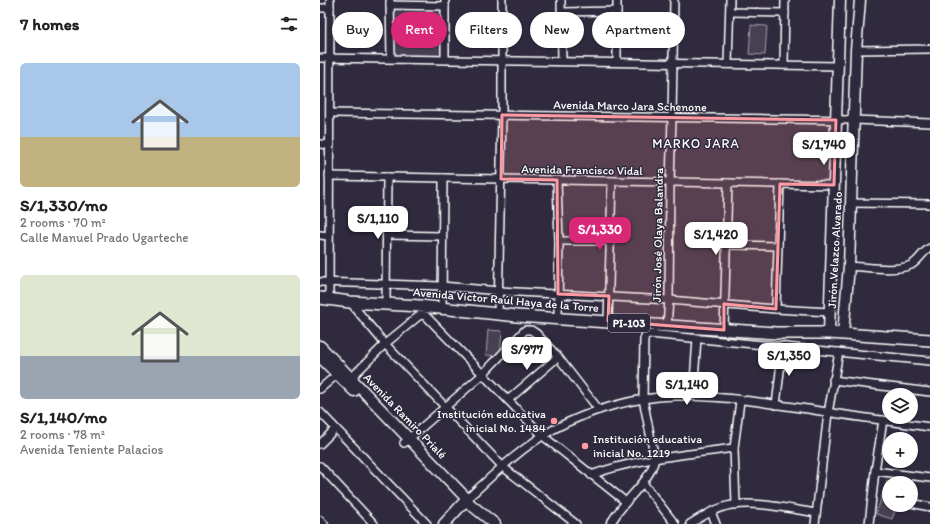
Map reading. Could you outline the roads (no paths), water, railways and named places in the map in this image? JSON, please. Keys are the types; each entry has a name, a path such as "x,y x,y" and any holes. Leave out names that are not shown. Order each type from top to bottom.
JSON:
{"main road":[{"name":"Avenida Víctor Raúl Haya de la Torre","path":"323,300 386,303 498,314 724,330 776,333 829,333 930,340"}],"street":[{"path":"323,300 329,282 330,0"},
{"path":"498,314 502,115 502,0"},
{"path":"561,0 561,12 617,11"},
{"path":"617,0 617,62"},
{"name":"Jirón José Olaya Balandra","path":"667,326 669,300 674,0"},
{"path":"728,64 730,0"},
{"path":"784,65 785,0"},
{"name":"Jirón Velazco Alvarado","path":"829,333 840,0"},
{"name":"Jirón Velazco Alvarado","path":"843,334 849,266 856,50 860,0"},
{"path":"391,58 390,2 445,3 445,59"},
{"path":"320,8 330,8"},
{"path":"730,12 785,13"},
{"path":"562,48 562,61"},
{"path":"856,50 930,50"},
{"path":"320,58 839,66"},
{"name":"Avenida Marco Jara Schenone","path":"330,113 854,120 930,123"},
{"path":"320,144 330,145"},
{"name":"Avenida Francisco Vidal","path":"329,176 834,185"},
{"path":"386,303 387,177"},
{"path":"442,308 443,178"},
{"path":"557,180 558,318"},
{"path":"608,321 612,181"},
{"path":"724,330 728,183"},
{"path":"776,309 780,184"},
{"path":"851,203 930,204"},
{"path":"320,235 329,236"},
{"path":"387,235 442,236"},
{"path":"558,241 610,241"},
{"path":"726,245 778,246"},
{"path":"849,266 897,268 916,262 925,251 930,248"},
{"path":"320,282 442,286 499,291 669,300 830,312"},
{"path":"350,302 385,344 503,467 576,524"},
{"path":"349,380 385,344 420,315 426,316 543,436 626,502"},
{"path":"407,441 482,375 525,330 531,330 537,334 558,357 598,410"},
{"path":"610,524 626,502 643,483 654,466 656,459 643,399 644,339 646,335 650,334 697,338 930,361"},
{"path":"693,396 697,338"},
{"name":"Avenida Ramiro Prialé","path":"320,346 340,372"},
{"path":"776,405 783,346"},
{"path":"815,524 828,412 839,352"},
{"name":"Avenida Ramiro Prialé","path":"320,357 349,380 467,502 495,524"},
{"path":"508,400 558,357"},
{"path":"320,389 340,372"},
{"path":"833,380 930,392"},
{"path":"444,524 503,467 543,436 576,419 598,410 643,399 693,396 776,405 882,420"},
{"path":"736,505 734,448 740,401"},
{"path":"320,412 427,524"},
{"path":"869,524 882,424"},
{"path":"910,424 930,427"},
{"path":"320,444 335,429"},
{"path":"591,475 618,466 679,454 734,448"},
{"path":"320,466 374,524"},
{"path":"875,471 897,476"},
{"path":"918,479 930,478"},
{"path":"643,483 675,524"},
{"path":"690,524 711,512 726,506 736,505 754,504 816,513"},
{"path":"918,504 930,507"},
{"path":"711,512 716,524"},
{"path":"320,520 324,524"}],"place":[{"name":"Institución educativa inicial No. 1484","path":"554,421"},
{"name":"Institución educativa inicial No. 1219","path":"585,446"}],"district":[{"name":"MARKO JARA","path":"696,143"}]}
